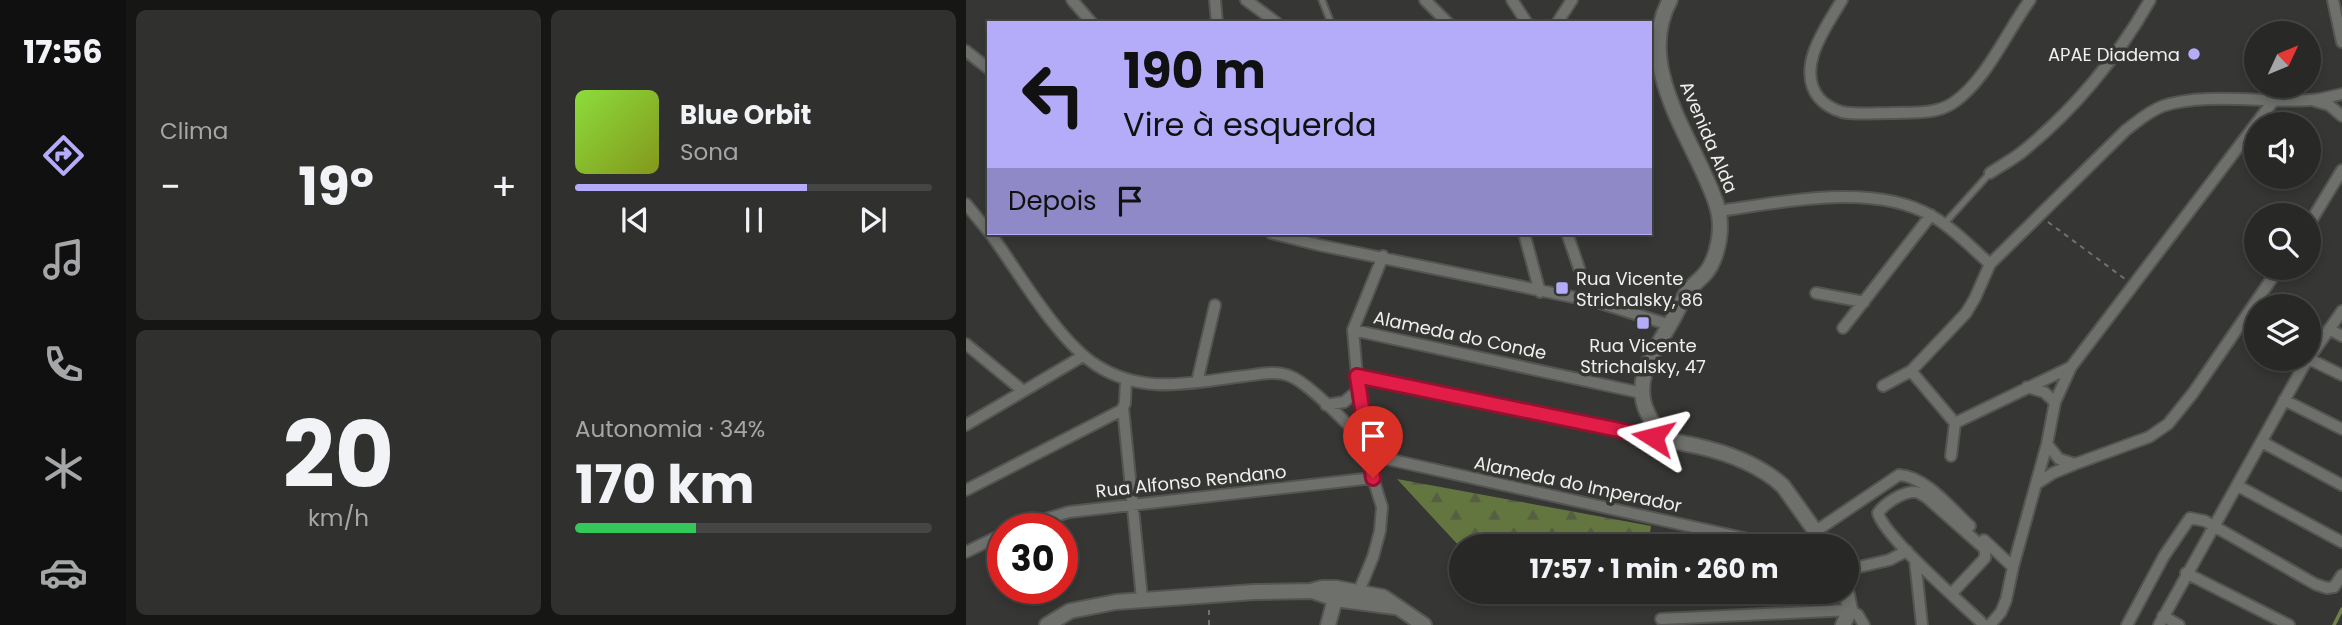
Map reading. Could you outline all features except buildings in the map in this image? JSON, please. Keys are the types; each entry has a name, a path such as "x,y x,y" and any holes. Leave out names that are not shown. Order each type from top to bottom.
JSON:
{"street":[{"path":"1072,0 1090,21"},
{"path":"1207,0 1215,5"},
{"path":"1246,0 1272,20"},
{"path":"1425,0 1446,21"},
{"path":"1512,0 1526,21"},
{"path":"1558,21 1572,0"},
{"name":"Avenida Alda","path":"1642,393 1642,380 1648,362 1688,292 1705,274 1719,238 1719,211 1673,111 1661,71 1659,37 1663,15 1670,0"},
{"path":"1842,0 1816,46 1810,69 1812,88 1822,101 1839,111 1860,114 1940,110 1952,104 1976,81 2028,4 2014,0"},
{"path":"1990,173 2022,152 2080,96 2125,40 2150,0"},
{"path":"2333,0 2342,42"},
{"path":"966,51 987,67"},
{"path":"1883,386 1911,371 1966,313 1990,264 2126,130 2153,111 2164,106 2197,101 2312,100 2342,93"},
{"path":"1990,625 2001,612 2006,600 2047,444 2055,402 2071,367 2274,100"},
{"path":"2312,100 2329,105 2342,116"},
{"path":"2321,205 2342,170"},
{"path":"1719,211 1832,196 1885,201 1916,208 1931,215 1990,264"},
{"path":"966,204 987,230"},
{"path":"1843,328 1931,215"},
{"path":"991,235 1057,325 1083,356 1098,366 1126,380 1153,386 1270,372 1291,376 1326,405 1368,449"},
{"path":"1279,235 1597,302 1670,325"},
{"path":"1525,235 1540,292"},
{"path":"1568,235 1578,268"},
{"path":"1328,625 1355,594 1373,557 1380,531 1382,507 1368,449 1353,330 1383,256"},
{"path":"2036,484 2053,473 2141,441 2168,424 2193,393 2271,280"},
{"path":"1816,293 1864,302"},
{"path":"1197,382 1215,304"},
{"path":"2321,342 2342,311"},
{"name":"Alameda do Conde","path":"1353,330 1642,393"},
{"path":"2329,330 2342,336"},
{"path":"966,344 1022,390"},
{"path":"966,425 1083,356"},
{"path":"2321,365 2342,375"},
{"path":"1955,423 2071,367"},
{"path":"1911,371 1955,423 1951,456"},
{"path":"2179,625 2161,621 2302,371"},
{"path":"1357,376 1598,427 1669,439 1733,456 1763,470 1783,486 1818,534"},
{"path":"1126,380 1124,408 1142,599"},
{"path":"2027,387 2044,392 2055,402"},
{"path":"1326,405 1344,402 1360,389"},
{"path":"1642,393 1651,419 1669,439"},
{"path":"2284,400 2342,429"},
{"path":"966,489 1124,408"},
{"path":"2262,442 2342,485"},
{"path":"2047,444 2059,459 2075,464"},
{"name":"Alameda do Imperador","path":"1368,449 1728,534"},
{"path":"1816,531 1899,475 1908,476 1931,490 2013,566"},
{"name":"Rua Alfonso Rendano","path":"1066,513 1373,478"},
{"path":"2238,486 2342,542"},
{"path":"1952,593 1985,558 1985,549 1926,497 1914,492 1901,495 1881,508 1878,513 1880,520 1911,555 1984,625"},
{"path":"2127,625 2164,556 2190,518 2198,518 2315,584 2334,587 2342,575"},
{"path":"966,552 987,542"},
{"path":"1859,567 1911,555"},
{"path":"1911,555 1922,625"},
{"path":"2186,573 2289,625"},
{"path":"1046,625 1070,611 1142,599 1311,591 1322,588 1383,597 1424,625"},
{"path":"1311,591 1335,599 1355,594"},
{"path":"1328,625 1335,599"},
{"path":"1843,625 1850,610 1849,604"},
{"path":"1661,619 1850,610 1858,615 1864,625"}],"lane":[{"path":"1322,0 1330,21"},
{"path":"1944,224 1990,173"}],"path":[{"path":"2040,216 2134,286"},
{"path":"1209,595 1209,625"}],"green space":[{"path":"1397,479 1651,526 1650,534 1449,535"}],"waterway":[{"path":"2334,625 2342,609"}],"place":[{"name":"APAE Diadema","path":"2194,54"},
{"name":"Rua Vicente Strichalsky, 86","path":"1562,288"},
{"name":"Rua Vicente Strichalsky, 47","path":"1643,323"}],"route":[{"path":"1373,478 1357,376 1653,437"}]}
